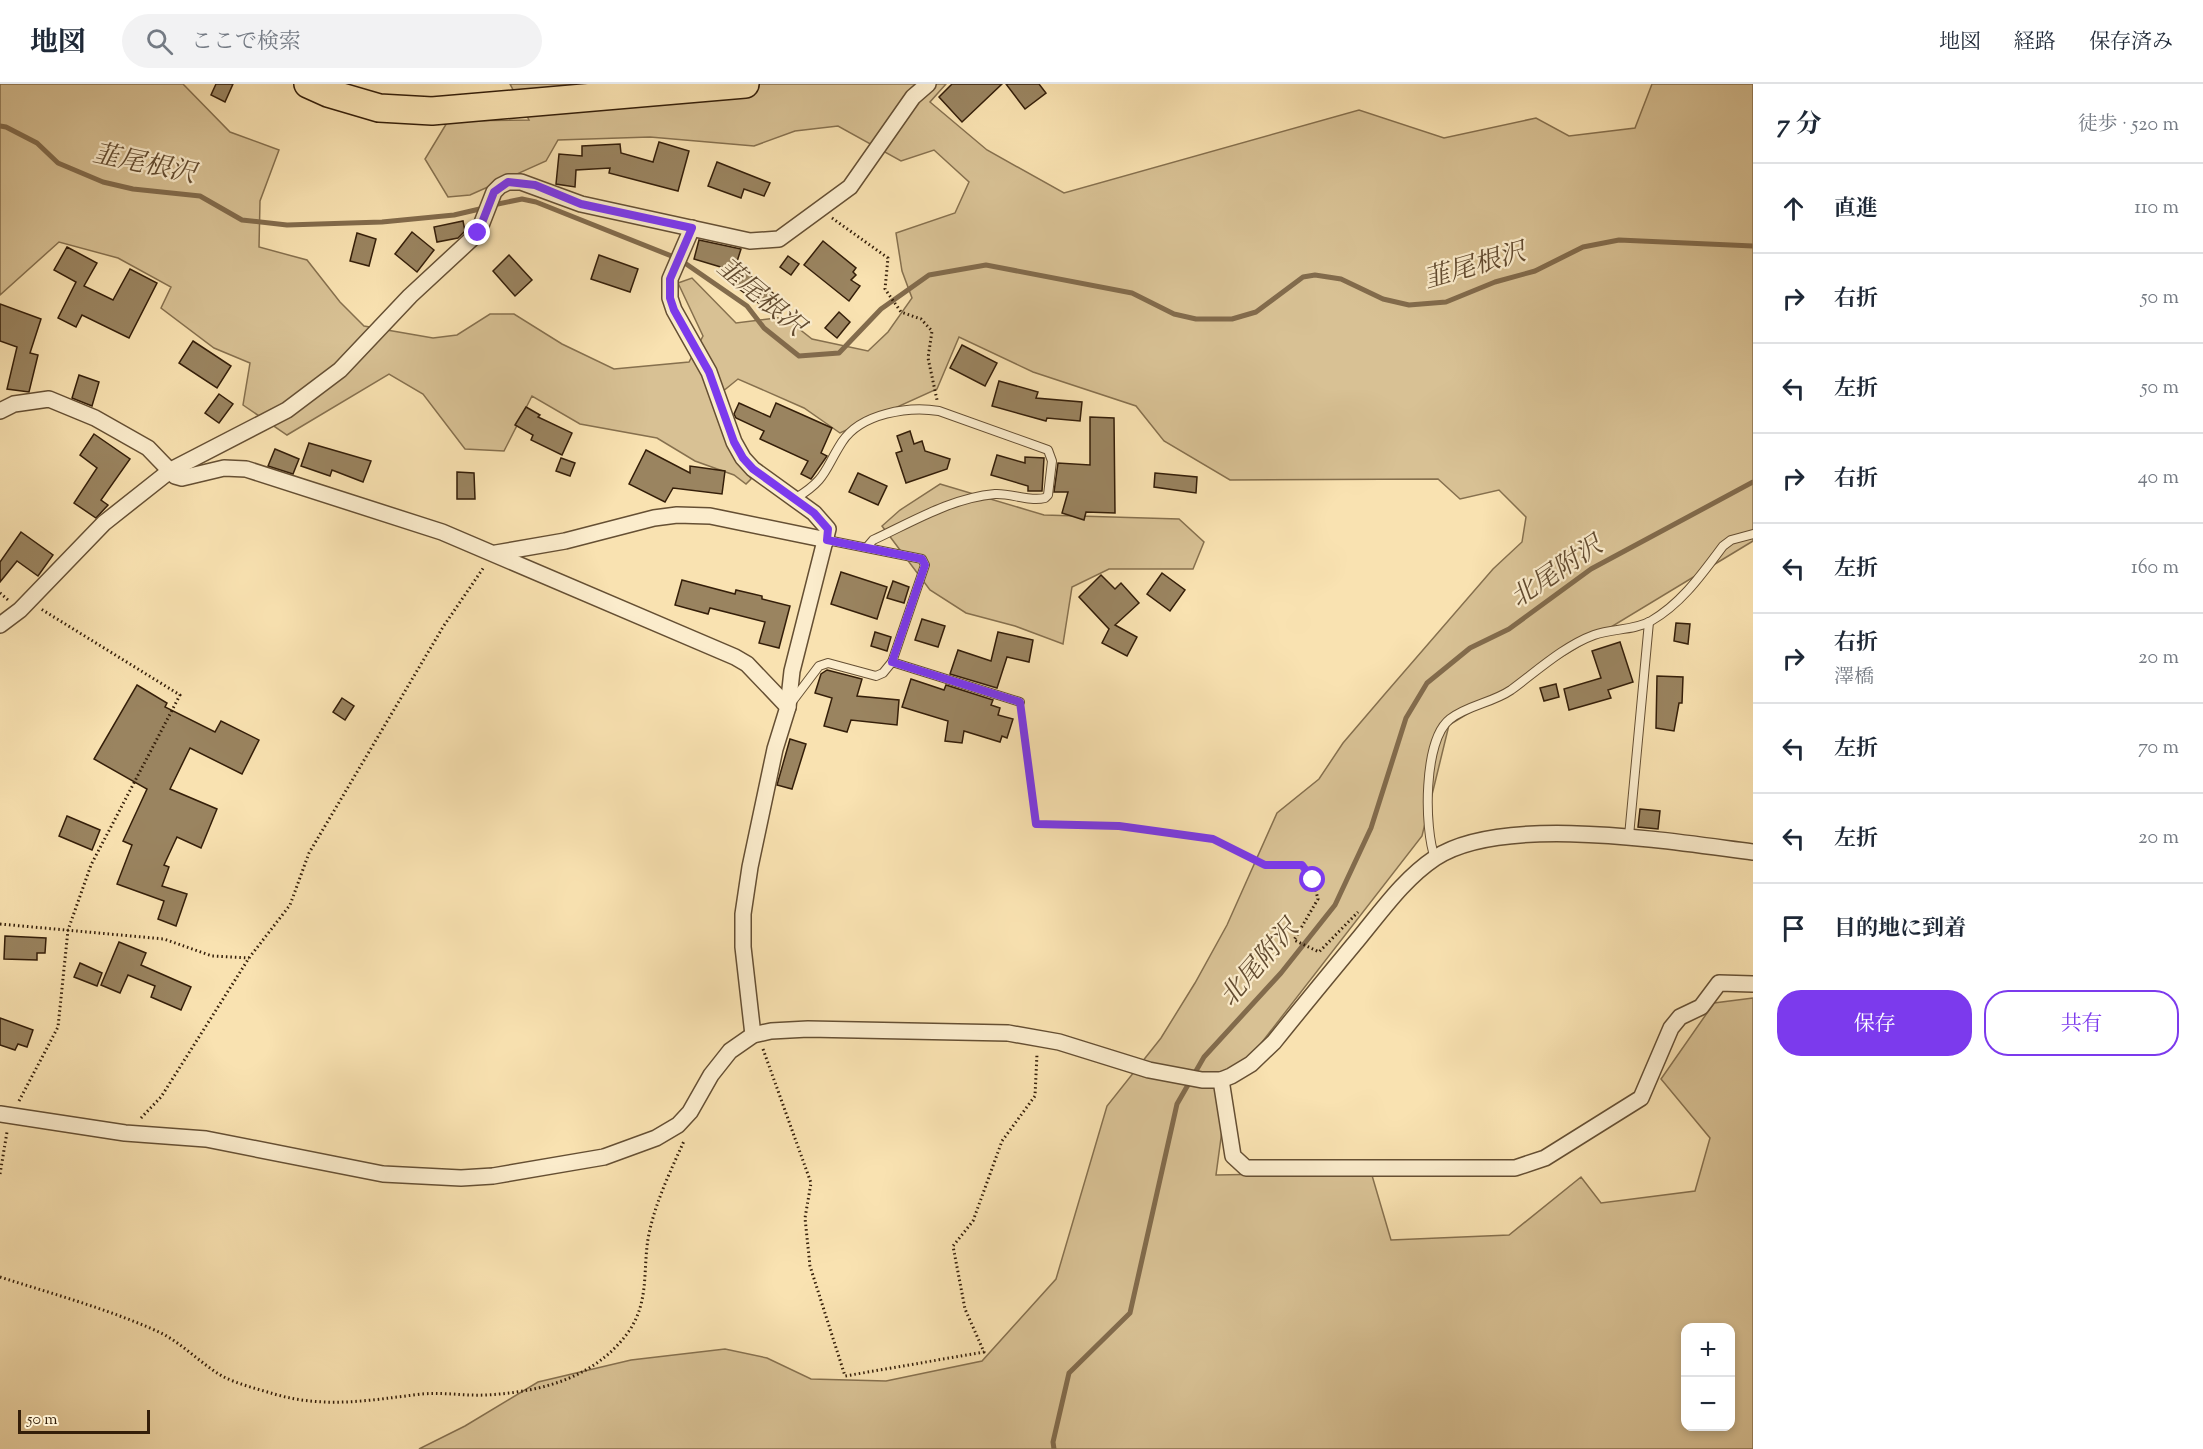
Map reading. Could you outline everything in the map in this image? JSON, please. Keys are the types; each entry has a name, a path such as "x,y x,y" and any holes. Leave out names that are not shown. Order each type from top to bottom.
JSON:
{"highway":[{"path":"308,84 328,93 379,108 432,111 745,84"}],"street":[{"path":"0,625 20,610 104,523 171,470 287,410 340,370 410,296 478,233 494,192 508,182 520,182 581,204 750,241 763,242 779,239 850,187 914,97 928,84"},
{"path":"692,228 672,270 669,288 674,310 709,372 734,442 753,469 796,498 828,529 792,671 788,707 775,748 758,823 743,914 744,957 753,1035"},
{"path":"0,411 14,404 49,399 95,418 148,448 182,478 224,468 246,469 269,474 442,532 735,657 747,664 788,707"},
{"path":"493,554 543,546 654,518 684,514 710,516 782,533 827,540"},
{"path":"5,1115 126,1133 206,1139 383,1174 461,1178 493,1176 604,1156 656,1138 678,1125 690,1112 720,1062 742,1041 753,1035 808,1029 1008,1033 1038,1037 1149,1070 1202,1080 1221,1080 1251,1064 1274,1042 1397,891 1435,858 1453,848 1498,836 1629,836 1753,852"},
{"path":"1221,1080 1233,1156 1246,1168 1255,1170 1515,1168 1545,1158 1641,1098 1675,1022 1701,1007 1719,983 1729,981 1753,984"}],"lane":[{"path":"796,498 814,488 824,477 842,442 857,428 873,418 893,413 922,409 939,411 1048,450 1052,461 1048,495 1040,499 1009,493 975,497 937,510 873,540 867,547"},
{"path":"1435,858 1428,839 1429,775 1442,728 1459,713 1506,693 1579,642 1609,630 1636,627 1649,622 1677,603 1723,546 1731,540 1753,534"},
{"path":"788,707 819,666 828,663 876,676 883,673 892,662 925,565 922,559 827,540"},
{"path":"1629,836 1649,622"},
{"path":"892,662 1020,702"}],"path":[{"path":"820,211 888,258 885,289 901,312 921,319 932,332 928,358 939,411"},
{"path":"126,1133 161,1097 249,958 290,905 309,853 443,627 493,554"},
{"path":"0,1174 5,1115 58,1027 68,930 91,866 180,695 40,609 20,610"},
{"path":"1020,702 1036,824 1119,826 1213,839 1265,865 1302,865 1313,880 1318,899 1294,940 1319,952 1366,904"},
{"path":"0,924 164,939 212,956 249,958"},
{"path":"753,1035 761,1044 811,1183 805,1218 810,1266 845,1376 984,1352 965,1309 953,1246 973,1221 1002,1141 1035,1096 1038,1037"},
{"path":"0,1277 102,1310 161,1333 224,1377 276,1395 334,1404 422,1394 484,1395 538,1389 565,1381 595,1366 614,1350 631,1328 645,1292 648,1239 662,1191 689,1129 690,1112"}],"shaded area":[{"path":"0,84 183,84 230,132 279,150 260,201 259,247 307,260 340,302 364,326 433,338 457,335 490,314 514,314 562,344 614,369 689,362 703,336 678,283 692,278 736,323 784,317 812,339 868,351 888,332 912,298 902,271 896,233 955,213 969,182 934,150 901,161 838,126 795,131 754,146 650,137 558,140 546,161 470,195 448,197 425,159 448,121 529,120 510,84 946,84 930,102 987,150 1064,193 1359,110 1444,138 1536,118 1569,136 1635,128 1652,84 1753,84 1753,541 1449,725 1422,836 1228,1086 1216,1175 1371,1172 1391,1240 1509,1235 1581,1177 1601,1203 1695,1191 1710,1138 1661,1079 1714,1003 1753,998 1753,1449 419,1449 465,1426 538,1382 631,1360 725,1349 767,1358 811,1379 886,1381 982,1361 1056,1279 1107,1106 1161,1038 1195,983 1227,925 1277,813 1319,779 1343,743 1384,695 1493,569 1522,542 1526,517 1499,490 1460,499 1438,479 1230,480 1164,441 1136,406 1033,372 959,337 937,389 840,433 804,408 738,379 711,401 751,479 746,484 734,475 695,461 657,438 580,424 532,396 504,451 465,449 423,394 389,374 287,435 243,405 250,363 214,348 161,308 171,287 118,258 59,242 0,295"},
{"path":"940,484 1044,515 1179,519 1204,542 1193,569 1109,569 1072,587 1063,644 1015,626 966,613 930,590 882,526 900,510"}],"building":[{"path":"216,84 233,84 225,102 211,95"},
{"path":"952,84 1002,84 962,122 939,97"},
{"path":"1006,84 1039,84 1046,93 1025,109"},
{"path":"659,142 689,151 678,191 609,173 610,168 576,170 575,187 556,184 559,154 582,156 582,146 620,144 621,153 653,162"},
{"path":"717,162 770,183 764,196 744,189 741,198 708,186"},
{"path":"463,221 465,231 458,238 437,242 434,227"},
{"path":"412,232 434,250 417,272 395,254"},
{"path":"357,233 376,239 369,266 350,261"},
{"path":"699,240 741,249 734,271 694,259"},
{"path":"823,241 856,268 853,272 856,275 851,280 860,286 849,301 804,265"},
{"path":"67,247 97,263 84,286 113,300 130,269 157,283 129,338 82,315 76,327 58,318 76,282 54,270"},
{"path":"509,255 532,280 515,296 493,271"},
{"path":"599,255 638,269 630,292 591,279"},
{"path":"788,256 799,264 791,275 780,267"},
{"path":"746,272 774,294 764,307 735,286"},
{"path":"0,304 41,319 30,353 38,355 29,392 7,389 17,347 0,341"},
{"path":"839,312 850,322 837,338 825,328"},
{"path":"193,341 231,366 217,388 179,363"},
{"path":"962,345 997,363 985,386 950,368"},
{"path":"79,375 99,382 92,406 72,398"},
{"path":"999,381 1038,392 1036,398 1082,402 1080,421 1047,418 1046,421 992,406"},
{"path":"219,394 233,404 219,423 205,413"},
{"path":"739,403 770,417 776,403 832,428 821,453 827,456 811,479 801,474 808,461 760,439 764,431 736,418 734,414"},
{"path":"526,407 540,415 538,417 572,433 562,455 531,440 533,435 515,425"},
{"path":"1090,417 1114,418 1115,513 1086,512 1084,520 1062,513 1068,492 1054,492 1058,463 1090,465"},
{"path":"910,431 914,444 922,441 925,451 950,459 947,469 906,483 896,453 902,451 897,436"},
{"path":"94,434 130,459 101,500 108,505 96,518 74,503 97,468 80,455"},
{"path":"309,443 371,461 363,482 332,470 330,476 301,466"},
{"path":"275,449 299,459 293,474 268,466"},
{"path":"646,450 690,473 690,466 725,471 722,494 673,488 665,502 629,484"},
{"path":"997,455 1025,463 1025,457 1044,458 1042,491 1028,491 1028,486 991,475"},
{"path":"561,458 575,463 570,476 556,471"},
{"path":"457,472 474,473 475,499 457,499"},
{"path":"858,473 887,486 878,505 849,492"},
{"path":"1155,473 1197,477 1196,493 1154,487"},
{"path":"21,532 53,555 38,576 17,561 0,582 0,562"},
{"path":"841,572 887,587 877,619 831,604"},
{"path":"1162,573 1185,590 1170,611 1147,594"},
{"path":"1101,575 1115,589 1121,583 1139,603 1115,625 1137,637 1127,656 1102,643 1109,629 1079,597"},
{"path":"682,580 735,594 736,590 762,596 762,599 790,606 779,648 759,643 765,622 710,608 708,614 675,605"},
{"path":"893,581 909,587 904,603 887,598"},
{"path":"922,619 945,626 938,647 915,640"},
{"path":"1676,623 1690,624 1688,644 1674,641"},
{"path":"875,632 891,637 887,651 871,646"},
{"path":"998,632 1033,640 1029,662 1007,657 997,688 950,674 958,650 991,661"},
{"path":"1620,642 1633,682 1608,690 1611,698 1569,710 1564,689 1601,678 1592,651"},
{"path":"827,670 862,679 857,696 899,700 897,725 851,720 847,732 824,726 832,698 815,693 821,674"},
{"path":"1657,676 1683,677 1682,703 1679,703 1674,731 1656,728"},
{"path":"911,679 944,690 946,685 993,700 991,705 1000,708 998,715 1013,719 1007,738 1002,736 1000,742 964,731 962,743 945,741 948,721 902,707"},
{"path":"1556,684 1559,697 1544,701 1540,688"},
{"path":"137,685 167,703 165,707 215,732 221,721 259,740 242,774 190,748 170,789 217,809 201,848 177,837 164,865 169,867 162,886 187,894 176,926 158,919 164,901 117,884 132,845 123,841 147,789 94,759"},
{"path":"342,698 354,706 345,720 333,712"},
{"path":"790,739 806,744 792,789 777,785"},
{"path":"1640,809 1660,811 1658,829 1638,827"},
{"path":"67,816 100,830 92,850 59,836"},
{"path":"5,936 46,938 45,953 37,953 37,960 4,959"},
{"path":"119,942 146,953 141,965 191,987 181,1010 151,997 155,986 128,975 120,993 101,985"},
{"path":"80,963 102,973 97,986 74,977"},
{"path":"0,1018 33,1030 27,1047 18,1044 15,1050 0,1045"}],"waterway":[{"name":"韮尾根沢","path":"0,126 37,143 58,163 103,182 133,189 200,196 242,220 287,225 382,222 454,215 484,208"},
{"name":"韮尾根沢","path":"493,205 522,199 536,202 679,259 747,306 764,328 799,356 839,353 881,309 929,275 986,265 1132,293 1174,314 1196,319 1232,319 1256,312 1303,277 1315,275 1341,279 1383,299 1409,305 1446,302 1495,282 1535,271 1583,247 1619,240 1753,246"},
{"name":"北尾附沢","path":"1054,1449 1053,1442 1069,1373 1130,1313 1177,1104 1204,1057 1281,973 1335,905 1371,828 1406,718 1427,683 1470,648 1509,629 1591,569 1753,482"}],"route":[{"path":"478,233 494,192 508,182 535,185 581,204 692,228 672,270 670,298 674,310 709,372 734,442 743,458 753,469 814,513 828,529 827,540 922,559 925,565 892,662 1020,702 1036,824 1119,826 1213,839 1265,865 1302,865 1313,880"}]}
